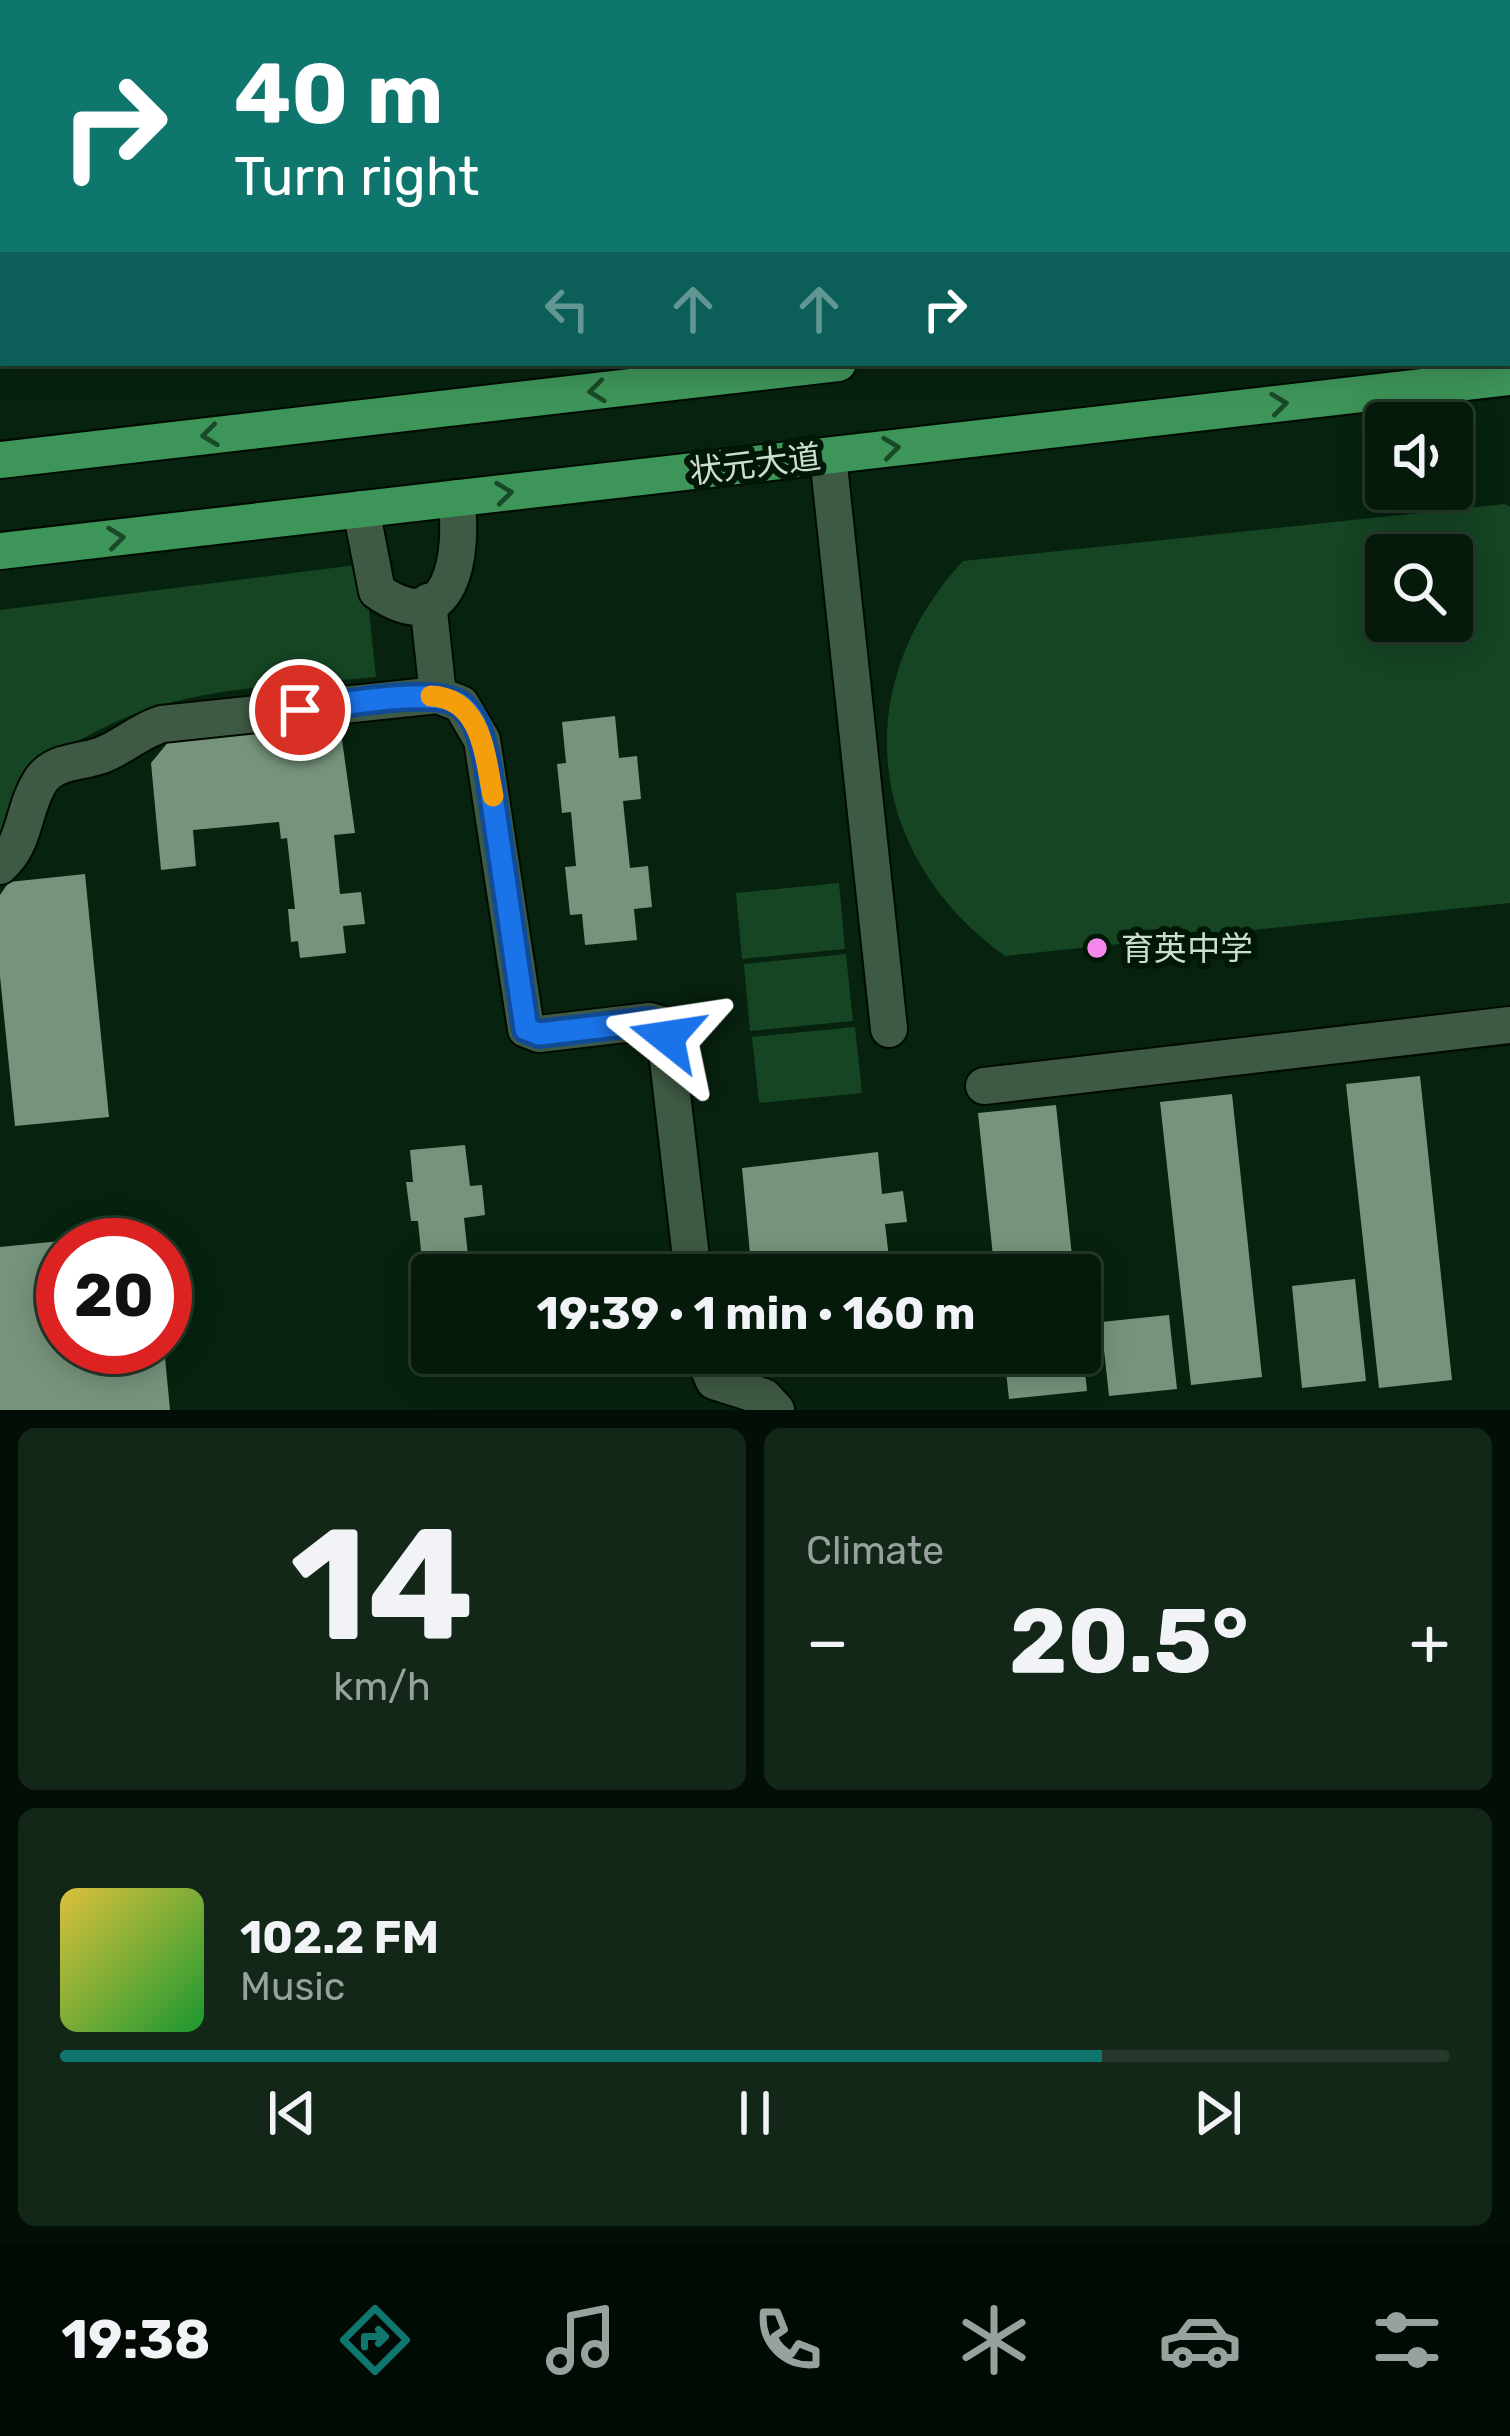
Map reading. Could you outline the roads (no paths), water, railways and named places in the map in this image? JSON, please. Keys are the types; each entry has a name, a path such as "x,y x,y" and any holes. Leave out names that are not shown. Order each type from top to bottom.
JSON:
{"main road":[{"path":"0,460 812,366"},
{"name":"状元大道","path":"0,551 1510,377"}],"lane":[{"path":"828,456 889,1029"},
{"path":"361,509 377,591 407,605 439,597 458,569 456,499"},
{"path":"428,602 438,695"},
{"path":"0,866 17,851 43,776 61,764 104,754 139,731 162,724 438,695 461,704 482,740 526,1029 539,1034 650,1021 664,1025 691,1254"},
{"path":"984,1086 1510,1025"},
{"path":"711,1374 714,1381 764,1397 776,1410"}],"place":[{"name":"育英中学","path":"1097,948"}]}
